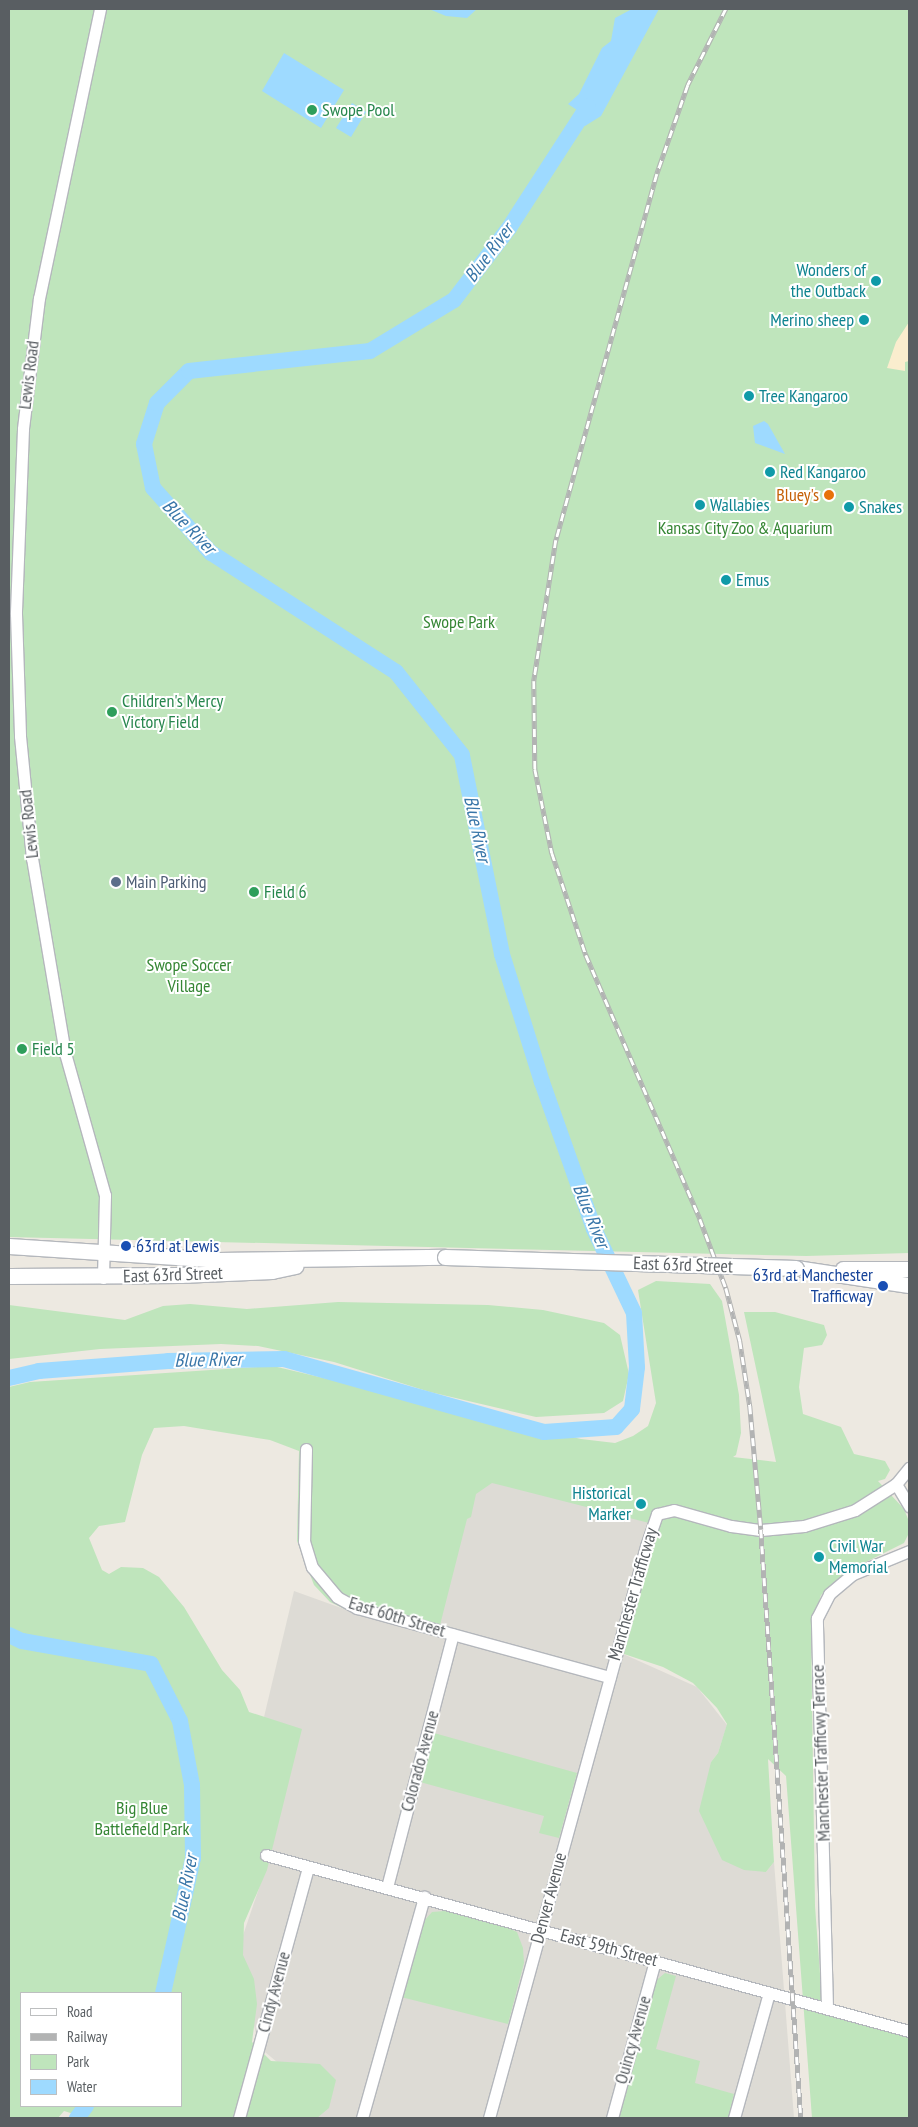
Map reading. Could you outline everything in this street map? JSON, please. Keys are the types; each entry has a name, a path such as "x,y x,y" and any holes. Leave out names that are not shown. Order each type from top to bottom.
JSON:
{"main road":[{"name":"East 63rd Street","path":"9,1246 218,1260 445,1257 796,1268 909,1269"},
{"name":"East 63rd Street","path":"9,1276 103,1278 272,1271 336,1258"},
{"path":"796,1268 909,1285"}],"street":[{"name":"Lewis Road","path":"100,9 39,298 23,429 16,614 20,736 32,858 65,1054 105,1195 103,1278"},
{"name":"East 60th Street","path":"306,1449 304,1541 312,1567 321,1581 337,1597 356,1608 610,1677"},
{"name":"Manchester Trafficway","path":"610,1677 652,1522 658,1514 674,1510 731,1526 761,1530 787,1528 838,1517 896,1484 909,1468"},
{"path":"896,1484 909,1506"},
{"name":"Manchester Trafficwy Terrace","path":"827,2007 817,1618 829,1594 853,1574 909,1551"},
{"name":"Colorado Avenue","path":"387,1887 454,1634"},
{"name":"Denver Avenue","path":"489,2118 610,1677"},
{"name":"East 59th Street","path":"266,1855 769,1993 827,2007 909,2031"},
{"name":"Cindy Avenue","path":"239,2118 308,1867"},
{"path":"362,2118 424,1897"},
{"name":"Quincy Avenue","path":"612,2118 655,1961"},
{"path":"734,2118 769,1993"}],"shaded area":[{"path":"477,1477 652,1522 621,1653 697,1687 727,1725 718,1753 711,1762 766,1872 774,1862 794,2118 317,2118 333,2078 277,2062 259,2047 237,1953 272,1850 264,1717 294,1591 344,1609"}],"green space":[{"name":"Swope Park","path":"9,9 909,9 909,1253 806,1256 9,1237"},
{"name":"Big Blue Battlefield Park","path":"656,1281 710,1284 722,1301 739,1395 741,1433 736,1455 733,1457 776,1462 744,1312 775,1312 824,1325 827,1335 822,1345 804,1348 799,1387 803,1414 841,1427 854,1454 885,1461 890,1470 885,1479 878,1481 904,1509 908,1519 908,1535 904,1543 850,1570 821,1595 811,1628 815,1906 823,2014 909,2038 909,2118 812,2118 786,1776 768,1759 774,1862 766,1872 744,1870 722,1860 699,1811 711,1762 718,1753 727,1724 717,1708 693,1683 663,1667 621,1653 657,1525 492,1483 476,1494 471,1517 467,1519 437,1637 351,1612 330,1602 314,1585 297,1541 299,1451 270,1440 184,1426 154,1428 142,1455 125,1522 99,1526 89,1538 102,1570 109,1574 121,1567 143,1568 159,1577 184,1607 222,1670 240,1690 249,1712 302,1729 267,1870 244,1923 243,1955 254,1979 257,2004 252,2042 271,2061 320,2064 336,2080 329,2108 317,2118 87,2118 64,2111 58,2118 9,2118 9,1387 30,1382 273,1366 581,1439 615,1443 633,1436 648,1426 656,1403 638,1290"},
{"path":"338,1302 488,1305 543,1310 604,1323 620,1335 629,1374 623,1401 604,1413 536,1417 430,1392 334,1362 258,1346 221,1344 100,1349 9,1359 9,1305 125,1320 163,1306 190,1304 247,1309"},
{"path":"434,1733 577,1773 559,1838 539,1833 544,1816 420,1782"},
{"path":"445,1911 499,1924 517,1932 523,1948 524,1963 508,2024 401,1997 424,1921 432,1912"},
{"path":"665,1973 676,1976 656,2049 700,2061 695,2083 734,2094 728,2118 616,2118 653,1983"}],"sand":[{"path":"909,322 909,361 905,362 905,371 887,368 896,342"}],"water":[{"path":"429,9 477,9 467,18 446,16"},
{"path":"632,9 659,9 601,116 585,126 572,123 577,110 568,104 579,94 602,48 611,41 615,18"},
{"name":"Swope Pool","path":"284,53 344,90 321,128 262,91"},
{"path":"352,103 366,112 351,137 336,128"},
{"path":"764,421 768,424 785,454 755,443 753,426"}],"waterway":[{"name":"Blue River","path":"9,1378 39,1371 168,1361 284,1359 544,1432 616,1427 632,1409 637,1367 634,1313 594,1229 542,1082 502,954 462,755 396,672 211,553 153,488 144,444 157,403 189,371 370,351 454,300 509,228 588,106"},
{"name":"Blue River","path":"9,1635 22,1641 151,1664 180,1721 192,1785 193,1858 163,1992"},
{"name":"Blue River","path":"77,2118 85,2107"}],"railway":[{"path":"726,9 688,85 657,174 556,540 534,681 535,769 552,853 586,955 700,1219 726,1288 740,1341 750,1406 761,1530 801,2118"}],"place":[{"name":"Swope Pool","path":"312,110"},
{"name":"Wonders of the Outback","path":"876,281"},
{"name":"Merino sheep","path":"864,320"},
{"name":"Tree Kangaroo","path":"749,396"},
{"name":"Red Kangaroo","path":"770,472"},
{"name":"Bluey's","path":"829,495"},
{"name":"Wallabies","path":"700,505"},
{"name":"Snakes","path":"849,507"},
{"name":"Emus","path":"726,580"},
{"name":"Children's Mercy Victory Field","path":"112,712"},
{"name":"Main Parking","path":"116,882"},
{"name":"Field 6","path":"254,892"},
{"name":"Field 5","path":"22,1049"},
{"name":"63rd at Lewis","path":"126,1246"},
{"name":"63rd at Manchester Trafficway","path":"883,1286"},
{"name":"Historical Marker","path":"641,1504"},
{"name":"Civil War Memorial","path":"819,1557"}],"park label":[{"name":"Kansas City Zoo & Aquarium","path":"745,528"},
{"name":"Swope Soccer Village","path":"189,976"}]}
